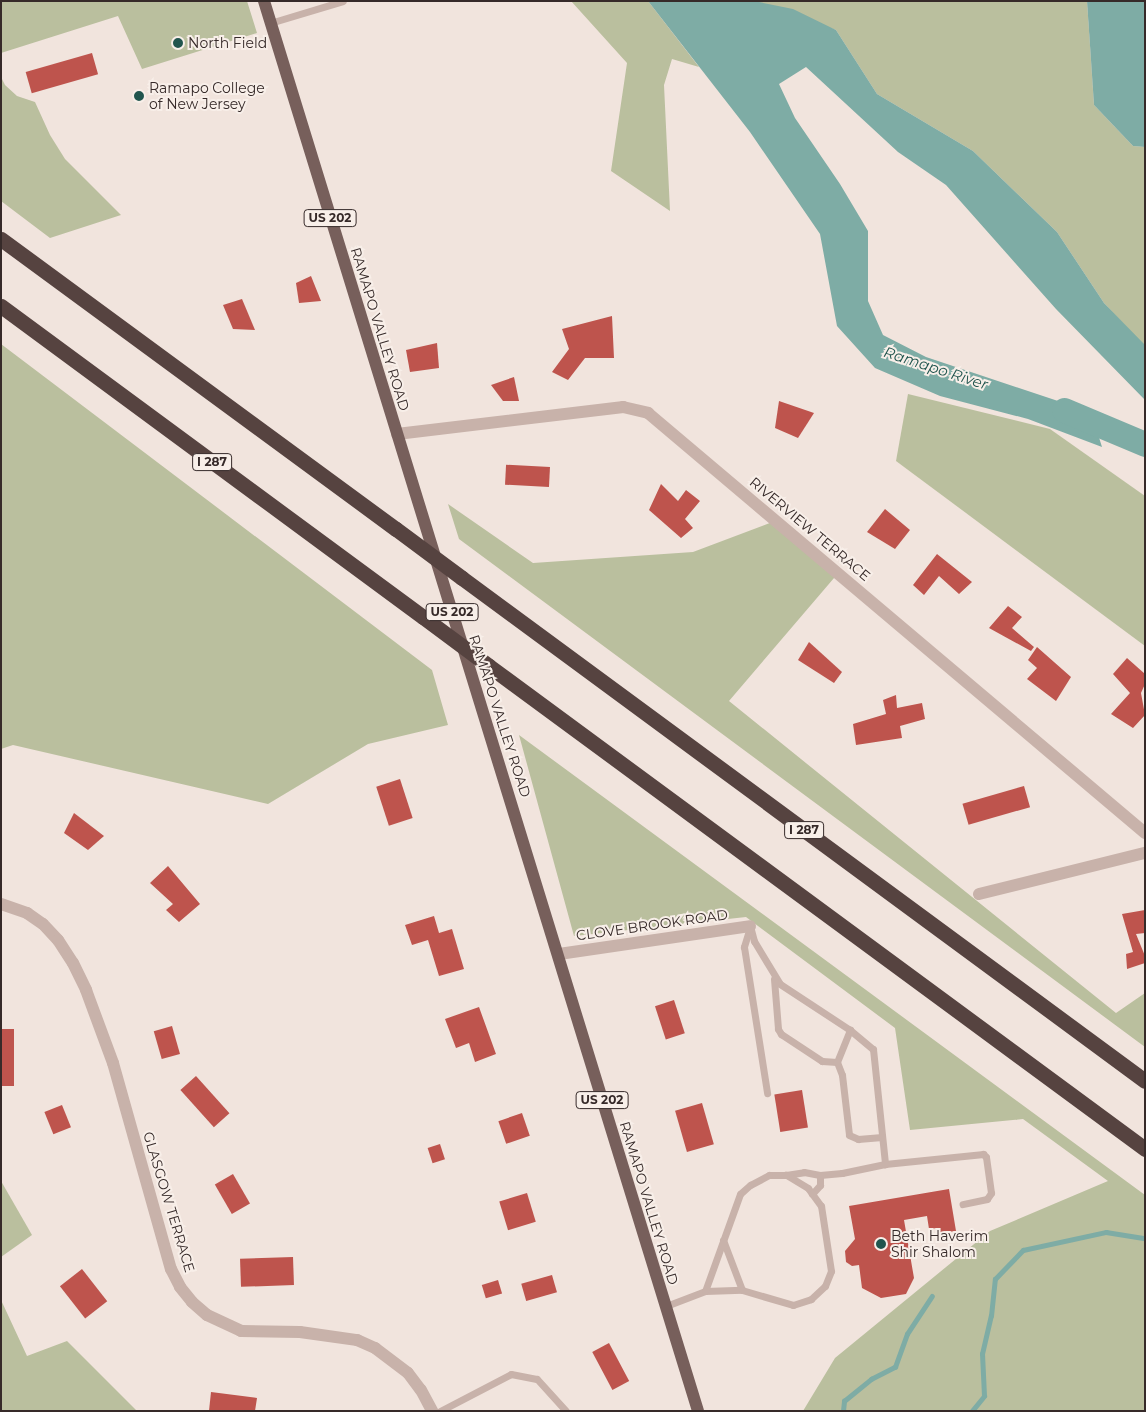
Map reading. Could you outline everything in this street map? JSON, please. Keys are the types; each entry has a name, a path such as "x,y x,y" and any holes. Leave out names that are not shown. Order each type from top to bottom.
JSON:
{"highway":[{"name":"I 287","path":"1,239 1145,1081"},
{"name":"I 287","path":"1,306 1145,1149"}],"main road":[{"name":"RAMAPO VALLEY ROAD","path":"264,1 559,954 698,1411"}],"street":[{"name":"RIVERVIEW TERRACE","path":"397,434 624,407 648,413 1145,833"},
{"path":"979,894 1145,853"},
{"name":"GLASGOW TERRACE","path":"1,904 27,913 43,924 58,940 77,971 113,1064 171,1269 180,1287 192,1302 207,1315 241,1331 300,1332 357,1340 375,1348 408,1373 421,1390 432,1411"},
{"name":"CLOVE BROOK ROAD","path":"559,954 750,926"}],"lane":[{"path":"270,23 343,1"},
{"path":"750,926 754,941 774,979 778,1029 781,1034 822,1061 837,1062"},
{"path":"750,926 744,947 767,1093"},
{"path":"774,979 850,1030 873,1049 885,1164"},
{"path":"850,1030 837,1062 842,1075 849,1135 858,1139 882,1137"},
{"path":"704,1291 740,1194 750,1185 769,1175 804,1172 820,1175 842,1173 885,1164 984,1154 991,1194 987,1199 962,1204"},
{"path":"666,1306 704,1291 742,1290 793,1305 811,1299 825,1286 831,1271 829,1248 821,1206 808,1188 786,1175"},
{"path":"812,1194 820,1185 820,1175"},
{"path":"723,1240 742,1290"},
{"path":"440,1411 511,1374 537,1379 566,1411"}],"green space":[{"name":"North Field","path":"1,1 247,1 257,33 142,69 118,16 1,53"},
{"path":"571,1 648,1 699,67 672,59 664,85 670,211 611,171 627,63"},
{"path":"754,1 1087,1 1094,105 1133,146 1145,147 1145,347 1104,303 1057,232 973,151 877,94 836,30"},
{"path":"1,77 5,85 17,96 35,102 50,135 65,159 121,215 50,238 1,201"},
{"path":"1,344 432,670 448,725 368,744 268,804 13,745 1,749"},
{"path":"908,394 1050,429 1145,496 1145,646 896,461"},
{"path":"448,504 533,563 693,552 775,521 840,571 729,701 1116,1013 1145,993 1145,1047 459,539"},
{"path":"519,735 1145,1195 1145,1411 803,1411 835,1358 990,1231 1108,1181 1023,1119 910,1130 895,1028 746,917 574,936"},
{"path":"1,1181 32,1235 1,1257"},
{"path":"1,1300 27,1356 67,1341 137,1411 1,1411"}],"water":[{"path":"648,1 754,1 793,9 836,30 877,94 973,151 1057,232 1104,303 1145,345 1145,400 1056,309 946,185 898,152 806,67 779,84 795,118 840,184 868,231 868,301 883,335 926,357 1091,412 1102,447 1028,419 940,396 875,368 837,326 820,234 750,132"},
{"path":"1087,1 1145,1 1145,147 1133,146 1094,105"}],"building":[{"path":"92,53 98,74 32,93 26,72"},
{"path":"311,276 321,301 299,303 296,283"},
{"path":"242,299 255,330 233,329 223,305"},
{"path":"612,316 614,358 585,358 568,380 552,372 569,349 562,329"},
{"path":"437,343 439,368 410,372 406,350"},
{"path":"514,377 519,401 503,401 491,385"},
{"path":"779,401 814,413 798,438 775,428"},
{"path":"506,465 550,467 549,487 505,485"},
{"path":"661,484 678,501 686,490 700,501 685,519 693,528 681,538 649,510"},
{"path":"885,509 910,530 895,549 867,532"},
{"path":"937,554 972,582 959,594 939,576 924,595 913,585"},
{"path":"1008,606 1022,617 1012,628 1034,647 1031,651 989,628"},
{"path":"809,642 842,672 834,683 798,660"},
{"path":"1037,647 1071,677 1056,701 1027,679 1037,668 1028,660"},
{"path":"1127,658 1145,674 1145,684 1141,693 1145,715 1133,728 1111,714 1130,693 1113,674"},
{"path":"896,695 897,708 922,703 925,719 900,726 902,738 856,745 853,724 886,714 883,700"},
{"path":"400,779 413,818 389,826 376,787"},
{"path":"1024,786 1030,807 969,825 962,804"},
{"path":"74,813 104,836 88,850 64,833"},
{"path":"168,866 200,904 179,922 166,910 173,904 150,883"},
{"path":"1145,910 1145,933 1136,934 1145,956 1145,963 1127,969 1126,954 1133,952 1122,914"},
{"path":"434,916 439,933 452,929 464,969 439,976 428,940 412,945 405,925"},
{"path":"674,1000 685,1033 666,1039 655,1006"},
{"path":"479,1007 496,1054 475,1062 469,1043 456,1048 445,1019"},
{"path":"172,1026 180,1054 162,1059 154,1031"},
{"path":"1,1029 14,1029 14,1086 1,1086"},
{"path":"196,1076 229,1113 214,1127 180,1090"},
{"path":"802,1090 808,1128 780,1132 774,1094"},
{"path":"702,1103 714,1144 687,1152 675,1111"},
{"path":"62,1105 71,1127 53,1134 44,1112"},
{"path":"522,1113 530,1136 506,1144 498,1121"},
{"path":"440,1144 445,1159 433,1163 428,1148"},
{"path":"233,1174 250,1203 232,1214 215,1184"},
{"name":"Beth Haverim Shir Shalom","path":"949,1189 956,1231 938,1233 937,1228 929,1229 927,1216 904,1220 914,1278 906,1294 881,1298 862,1288 859,1265 852,1266 846,1262 845,1251 855,1239 849,1206"},
{"path":"527,1193 536,1222 508,1230 499,1201"},
{"path":"293,1257 294,1285 241,1287 240,1259"},
{"path":"82,1269 107,1301 85,1319 60,1286"},
{"path":"552,1275 557,1292 526,1301 521,1284"},
{"path":"498,1280 502,1293 486,1298 482,1285"},
{"path":"609,1343 629,1381 612,1390 592,1352"},
{"path":"211,1392 257,1398 255,1411 209,1411"}],"waterway":[{"name":"Ramapo River","path":"1064,410 1145,444"},
{"path":"972,1411 984,1396 982,1354 991,1316 995,1279 1023,1250 1106,1232 1145,1238"},
{"path":"843,1411 844,1401 871,1379 895,1367 907,1334 932,1296"}],"place":[{"name":"North Field","path":"178,43"},
{"name":"Ramapo College of New Jersey","path":"139,96"},
{"name":"Beth Haverim Shir Shalom","path":"881,1244"}]}
